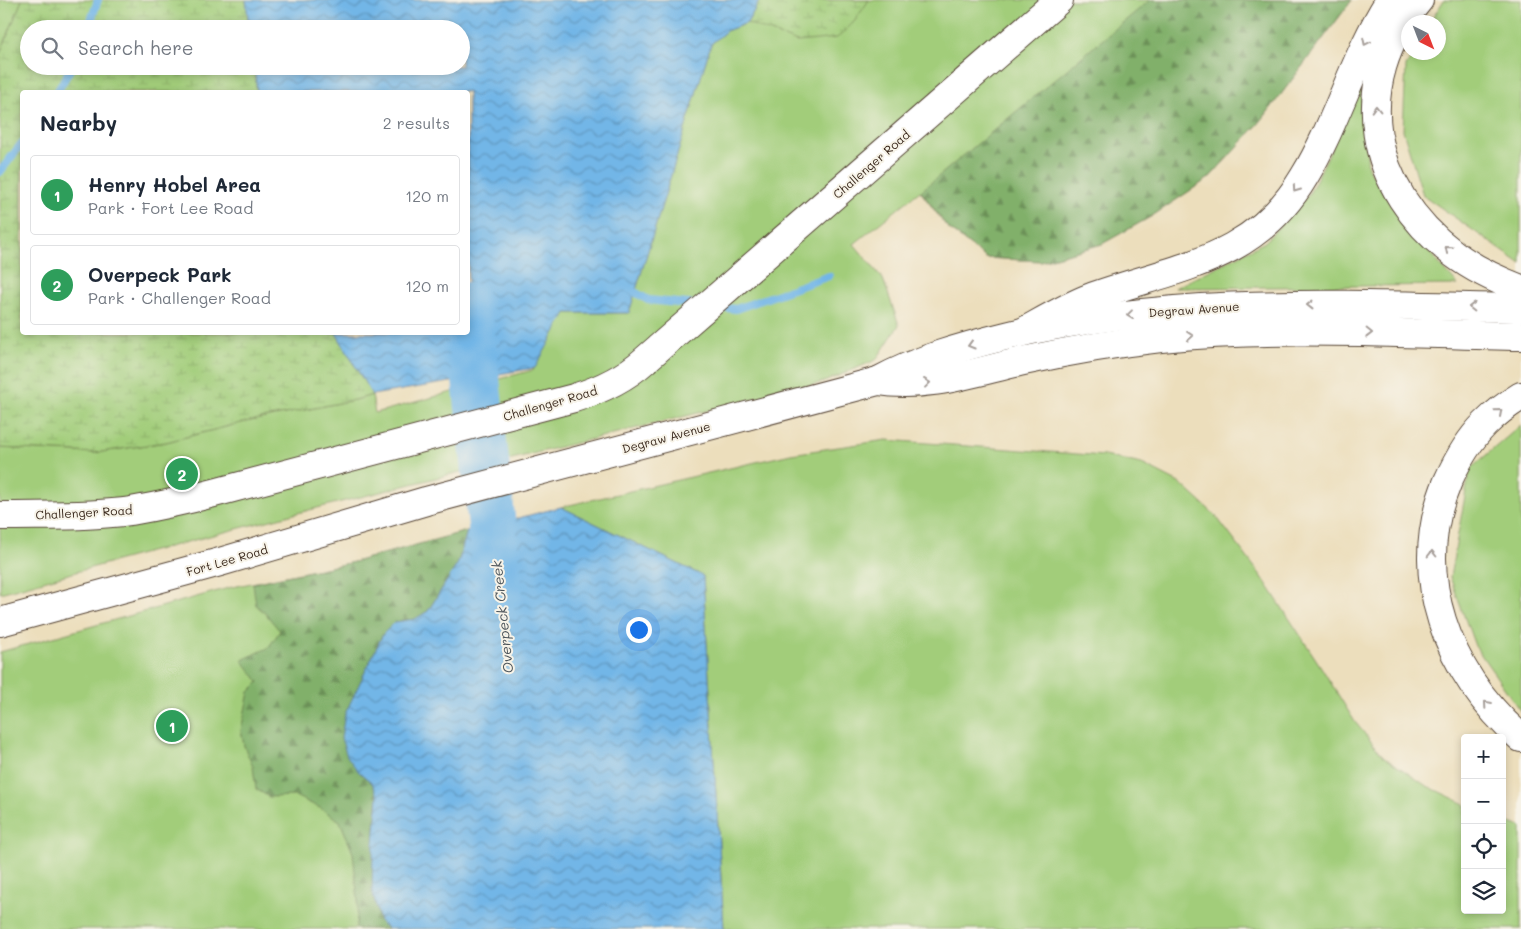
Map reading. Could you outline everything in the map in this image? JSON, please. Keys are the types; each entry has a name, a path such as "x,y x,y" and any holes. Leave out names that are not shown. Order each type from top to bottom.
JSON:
{"main road":[{"name":"Challenger Road","path":"0,516 78,515 130,511 214,494 574,398 621,379 1059,0"},
{"path":"1021,332 1088,299 1202,262 1241,242 1270,221 1293,194 1315,158 1363,47 1390,0"},
{"path":"1419,0 1398,28 1388,47 1377,87 1377,129 1389,174 1413,213 1439,241 1471,266 1521,290"},
{"name":"Degraw Avenue","path":"453,494 878,381 931,356 1021,332 1112,317 1206,308 1308,305 1521,308"},
{"name":"Degraw Avenue","path":"878,381 898,384 937,382 1068,351 1207,334 1298,332 1521,336"},
{"path":"1521,396 1484,425 1467,445 1442,495 1432,547 1433,580 1439,611 1449,641 1463,670 1481,697 1502,722 1521,738"},
{"name":"Fort Lee Road","path":"0,622 220,562 453,494"}],"green space":[{"path":"0,0 22,0 0,54"},
{"path":"22,0 246,0 248,20 20,20 20,75 255,75 257,90 20,90 20,335 337,335 372,395 245,422 166,442 95,453 0,448 0,54"},
{"path":"760,0 1352,0 1261,121 1209,178 1152,216 1102,244 1041,261 986,258 947,227 920,191 854,244 883,279 899,325 876,360 824,382 308,510 0,593 0,448 95,453 166,442 245,422 372,395 375,413 533,370 564,313 629,313 711,44 726,31 747,23"},
{"path":"760,0 869,0 854,22 837,38 797,42 747,23"},
{"path":"1150,0 1352,0 1261,121 1209,178 1152,216 1102,244 1041,261 986,258 947,227 921,191"},
{"path":"1444,0 1521,0 1521,264 1423,195 1403,130 1406,66 1410,60 1446,60 1446,15 1434,15"},
{"path":"1361,82 1368,168 1401,220 1458,285 1175,288 1265,242 1309,194"},
{"path":"1521,425 1521,712 1475,646 1450,577 1470,469"},
{"path":"886,440 1104,456 1142,464 1181,484 1215,515 1262,577 1355,722 1383,756 1425,785 1461,802 1461,914 1506,914 1506,821 1521,827 1521,929 724,929 703,576 561,507 791,454"},
{"path":"467,531 458,563 380,922 388,929 0,929 0,652 232,587 354,562"},
{"path":"467,531 458,563 428,611 415,619 395,622 383,634 345,715 358,771 372,783 378,796 375,828 380,922 388,929 356,929 358,900 353,853 340,821 320,808 295,796 269,797 256,789 253,767 244,746 241,730 249,692 259,682 242,660 268,648 280,631 256,605 253,583 354,562"}],"water":[{"path":"246,0 760,0 747,23 726,31 711,44 629,313 566,313 535,368 372,395 337,335 470,335 470,90 257,90 255,75 470,75 470,20 248,20"},
{"path":"561,507 703,576 724,929 388,929 380,922 372,890 378,796 372,783 358,771 347,756 341,738 345,714 383,634 395,622 415,619 428,611 458,563 467,531"}],"waterway":[{"path":"91,20 98,0"},
{"path":"58,90 67,75"},
{"path":"0,172 20,146"},
{"path":"717,307 736,309 829,276"},
{"path":"628,288 648,300 698,305"},
{"name":"Overpeck Creek","path":"470,324 499,590"}],"place":[{"name":"Overpeck Park","path":"182,474"},
{"name":"Henry Hobel Area","path":"172,726"}]}
